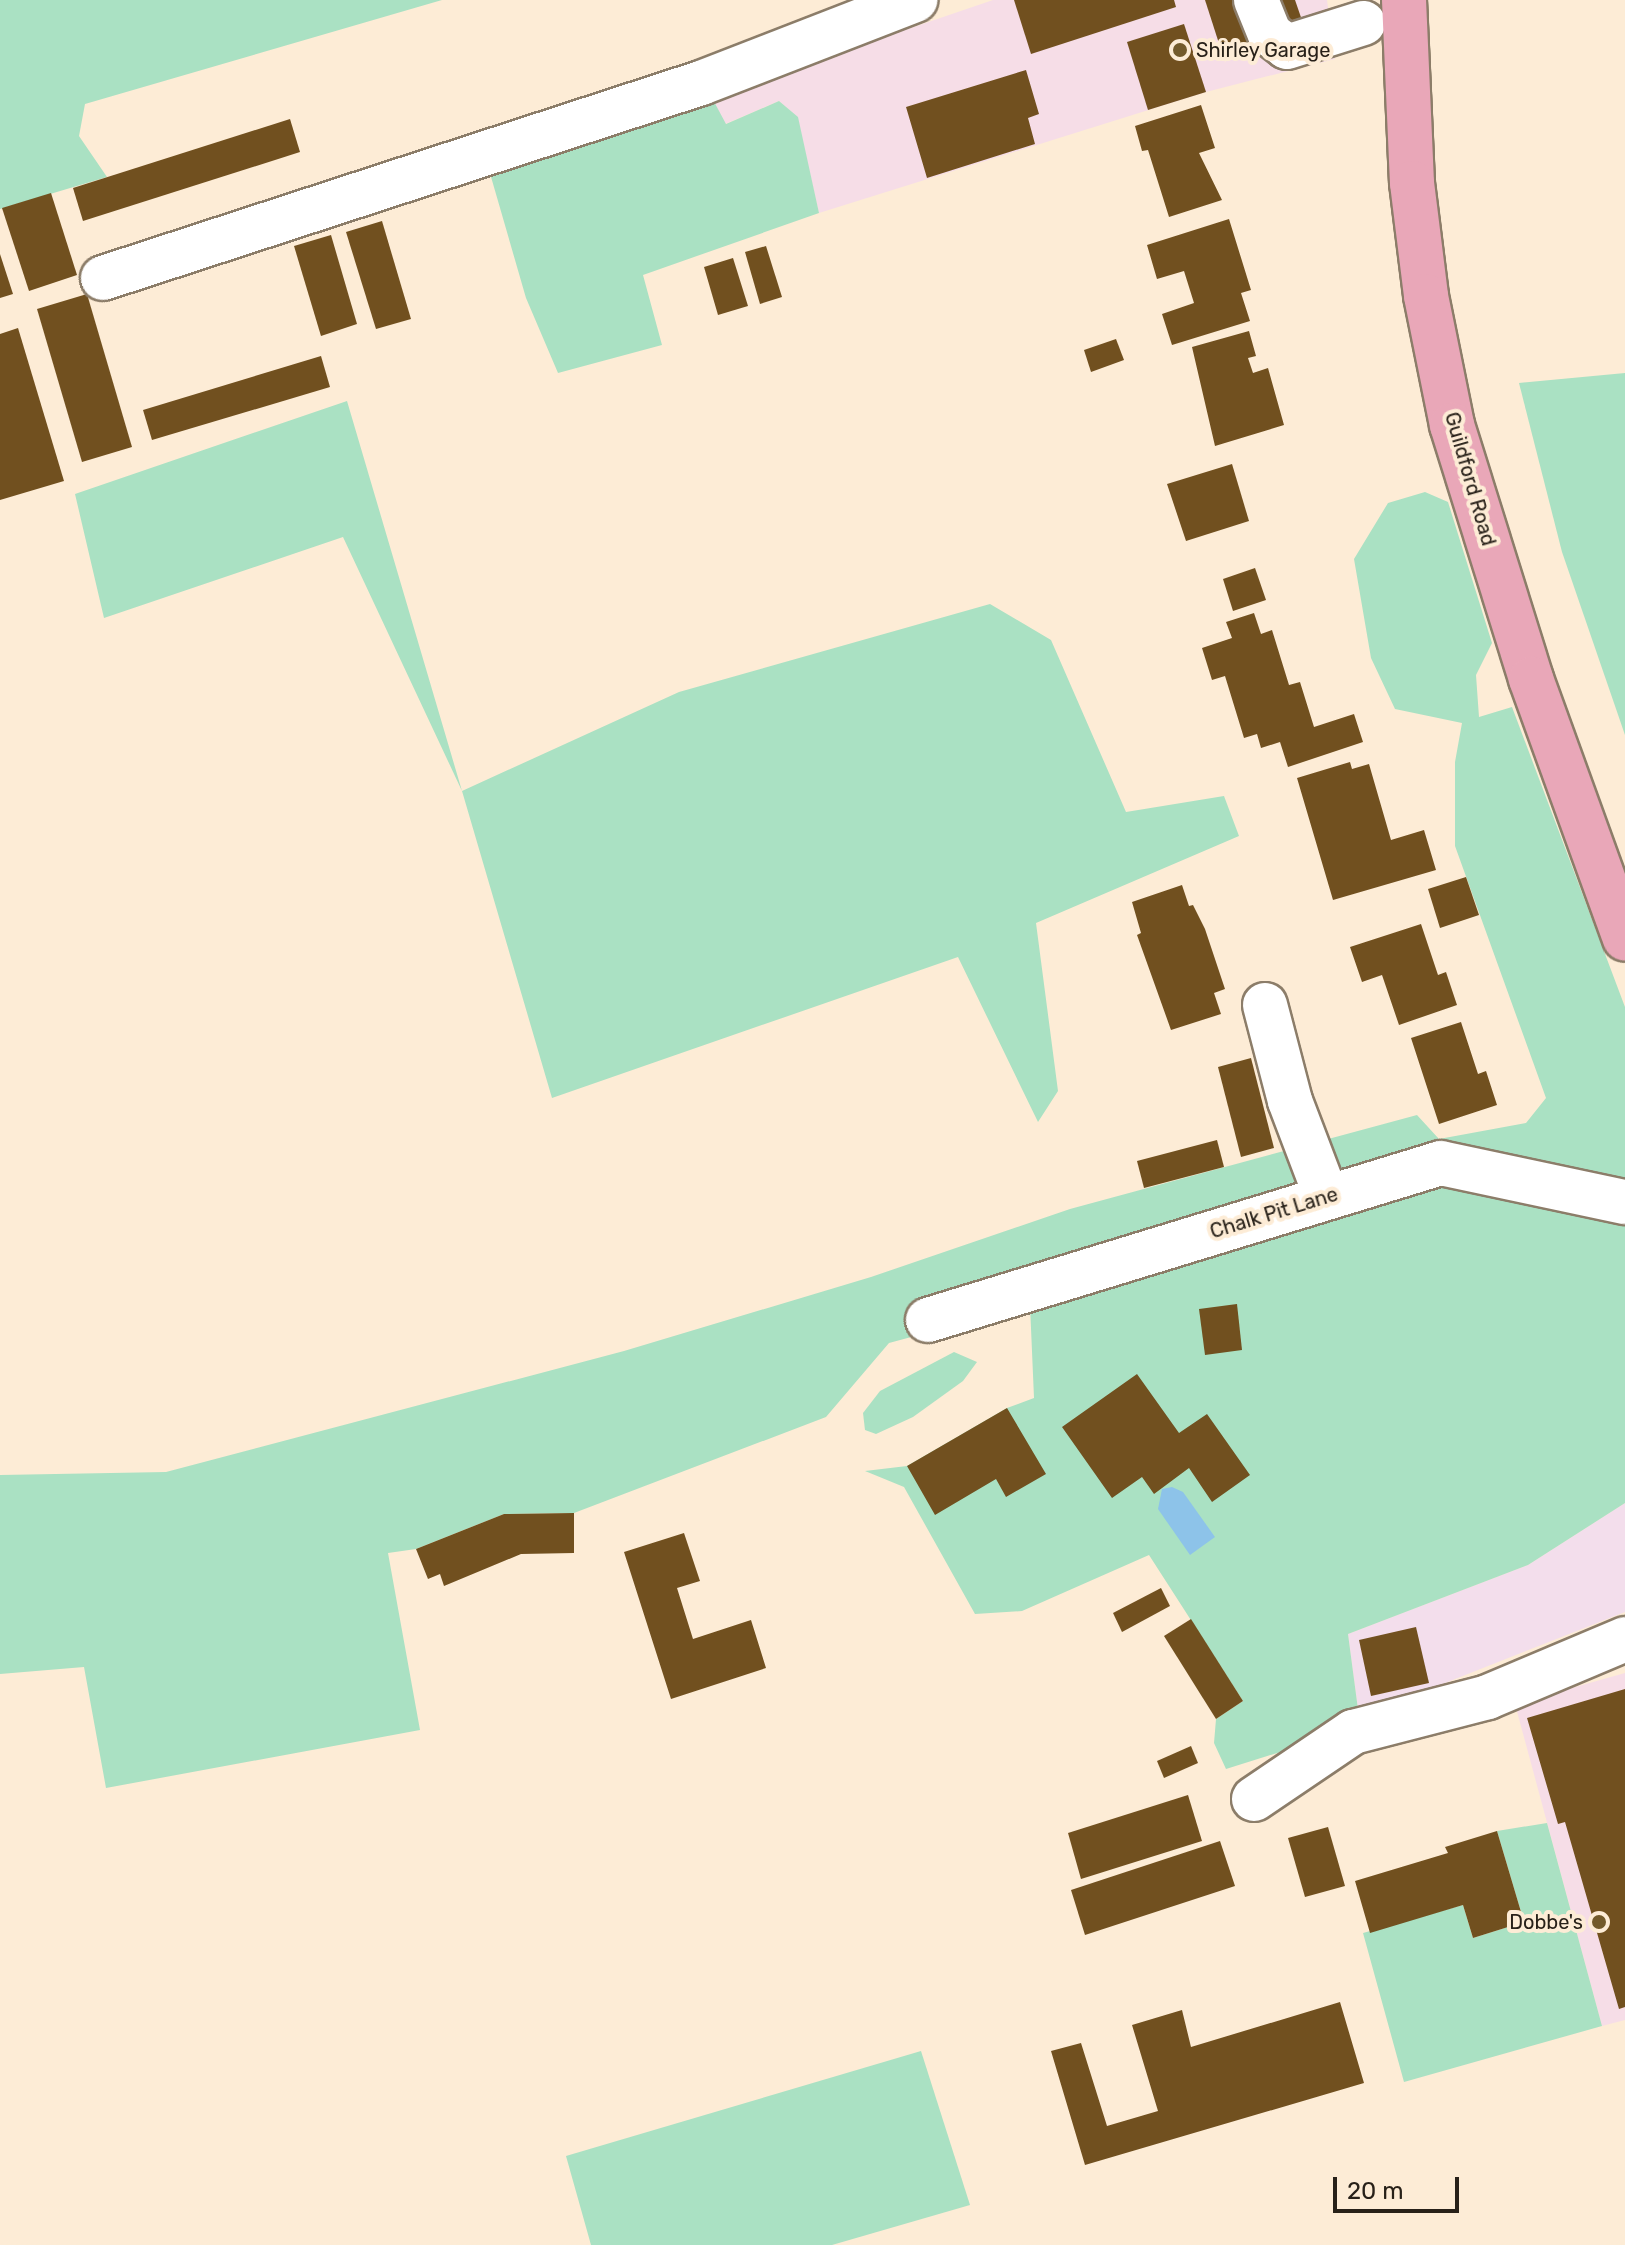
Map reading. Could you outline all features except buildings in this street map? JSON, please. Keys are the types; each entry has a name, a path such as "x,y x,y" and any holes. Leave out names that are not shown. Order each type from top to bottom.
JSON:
{"main road":[{"name":"Guildford Road","path":"1404,0 1405,50 1426,296 1452,425 1531,679 1625,939"}],"lane":[{"path":"103,278 701,83 915,0"},
{"path":"1256,0 1270,34 1287,47 1360,12 1405,50"},
{"path":"1265,1005 1290,1101 1326,1196"},
{"name":"Chalk Pit Lane","path":"928,1320 1441,1163 1625,1202"},
{"path":"1254,1799 1353,1732 1488,1697 1625,1639"}],"shaded area":[{"path":"993,0 1327,0 1335,59 1206,92 819,213 797,117 779,101 725,124 711,96"},
{"path":"1625,1503 1625,1612 1359,1717 1348,1634 1528,1565"},
{"name":"Dobbe's","path":"1625,1673 1625,2020 1602,2026 1515,1704"}],"green space":[{"path":"0,0 442,0 85,104 79,136 107,177 0,209"},
{"path":"711,96 726,124 779,101 798,117 819,213 643,275 662,345 558,373 526,298 487,163"},
{"path":"1625,373 1625,735 1562,552 1519,383"},
{"path":"347,401 462,791 343,537 104,618 75,494"},
{"path":"1425,492 1448,502 1492,643 1476,675 1479,717 1512,707 1625,1007 1625,1503 1528,1565 1348,1634 1359,1717 1309,1743 1226,1769 1214,1743 1216,1719 1243,1701 1149,1555 1022,1611 975,1614 904,1487 865,1471 907,1466 1007,1408 1034,1398 1030,1305 889,1343 826,1417 574,1513 504,1514 416,1549 388,1553 420,1730 106,1788 84,1667 0,1674 0,1475 166,1472 624,1351 871,1277 1070,1209 1417,1115 1439,1139 1526,1123 1546,1098 1455,846 1455,762 1462,723 1395,709 1371,658 1354,559 1388,503"},
{"path":"990,604 1051,640 1126,812 1224,796 1239,836 1036,923 1058,1091 1038,1122 958,957 552,1098 462,791 679,692"},
{"path":"954,1352 977,1362 963,1381 913,1417 876,1434 865,1430 863,1413 880,1391"},
{"path":"1547,1823 1602,2026 1404,2082 1363,1933 1463,1905 1473,1938 1524,1922 1497,1831"},
{"path":"921,2051 970,2205 832,2245 591,2245 566,2156"}],"water":[{"path":"1172,1487 1183,1492 1215,1537 1190,1555 1158,1509 1162,1489"}],"place":[{"name":"Shirley Garage","path":"1180,50"},
{"name":"Dobbe's","path":"1599,1922"}]}
